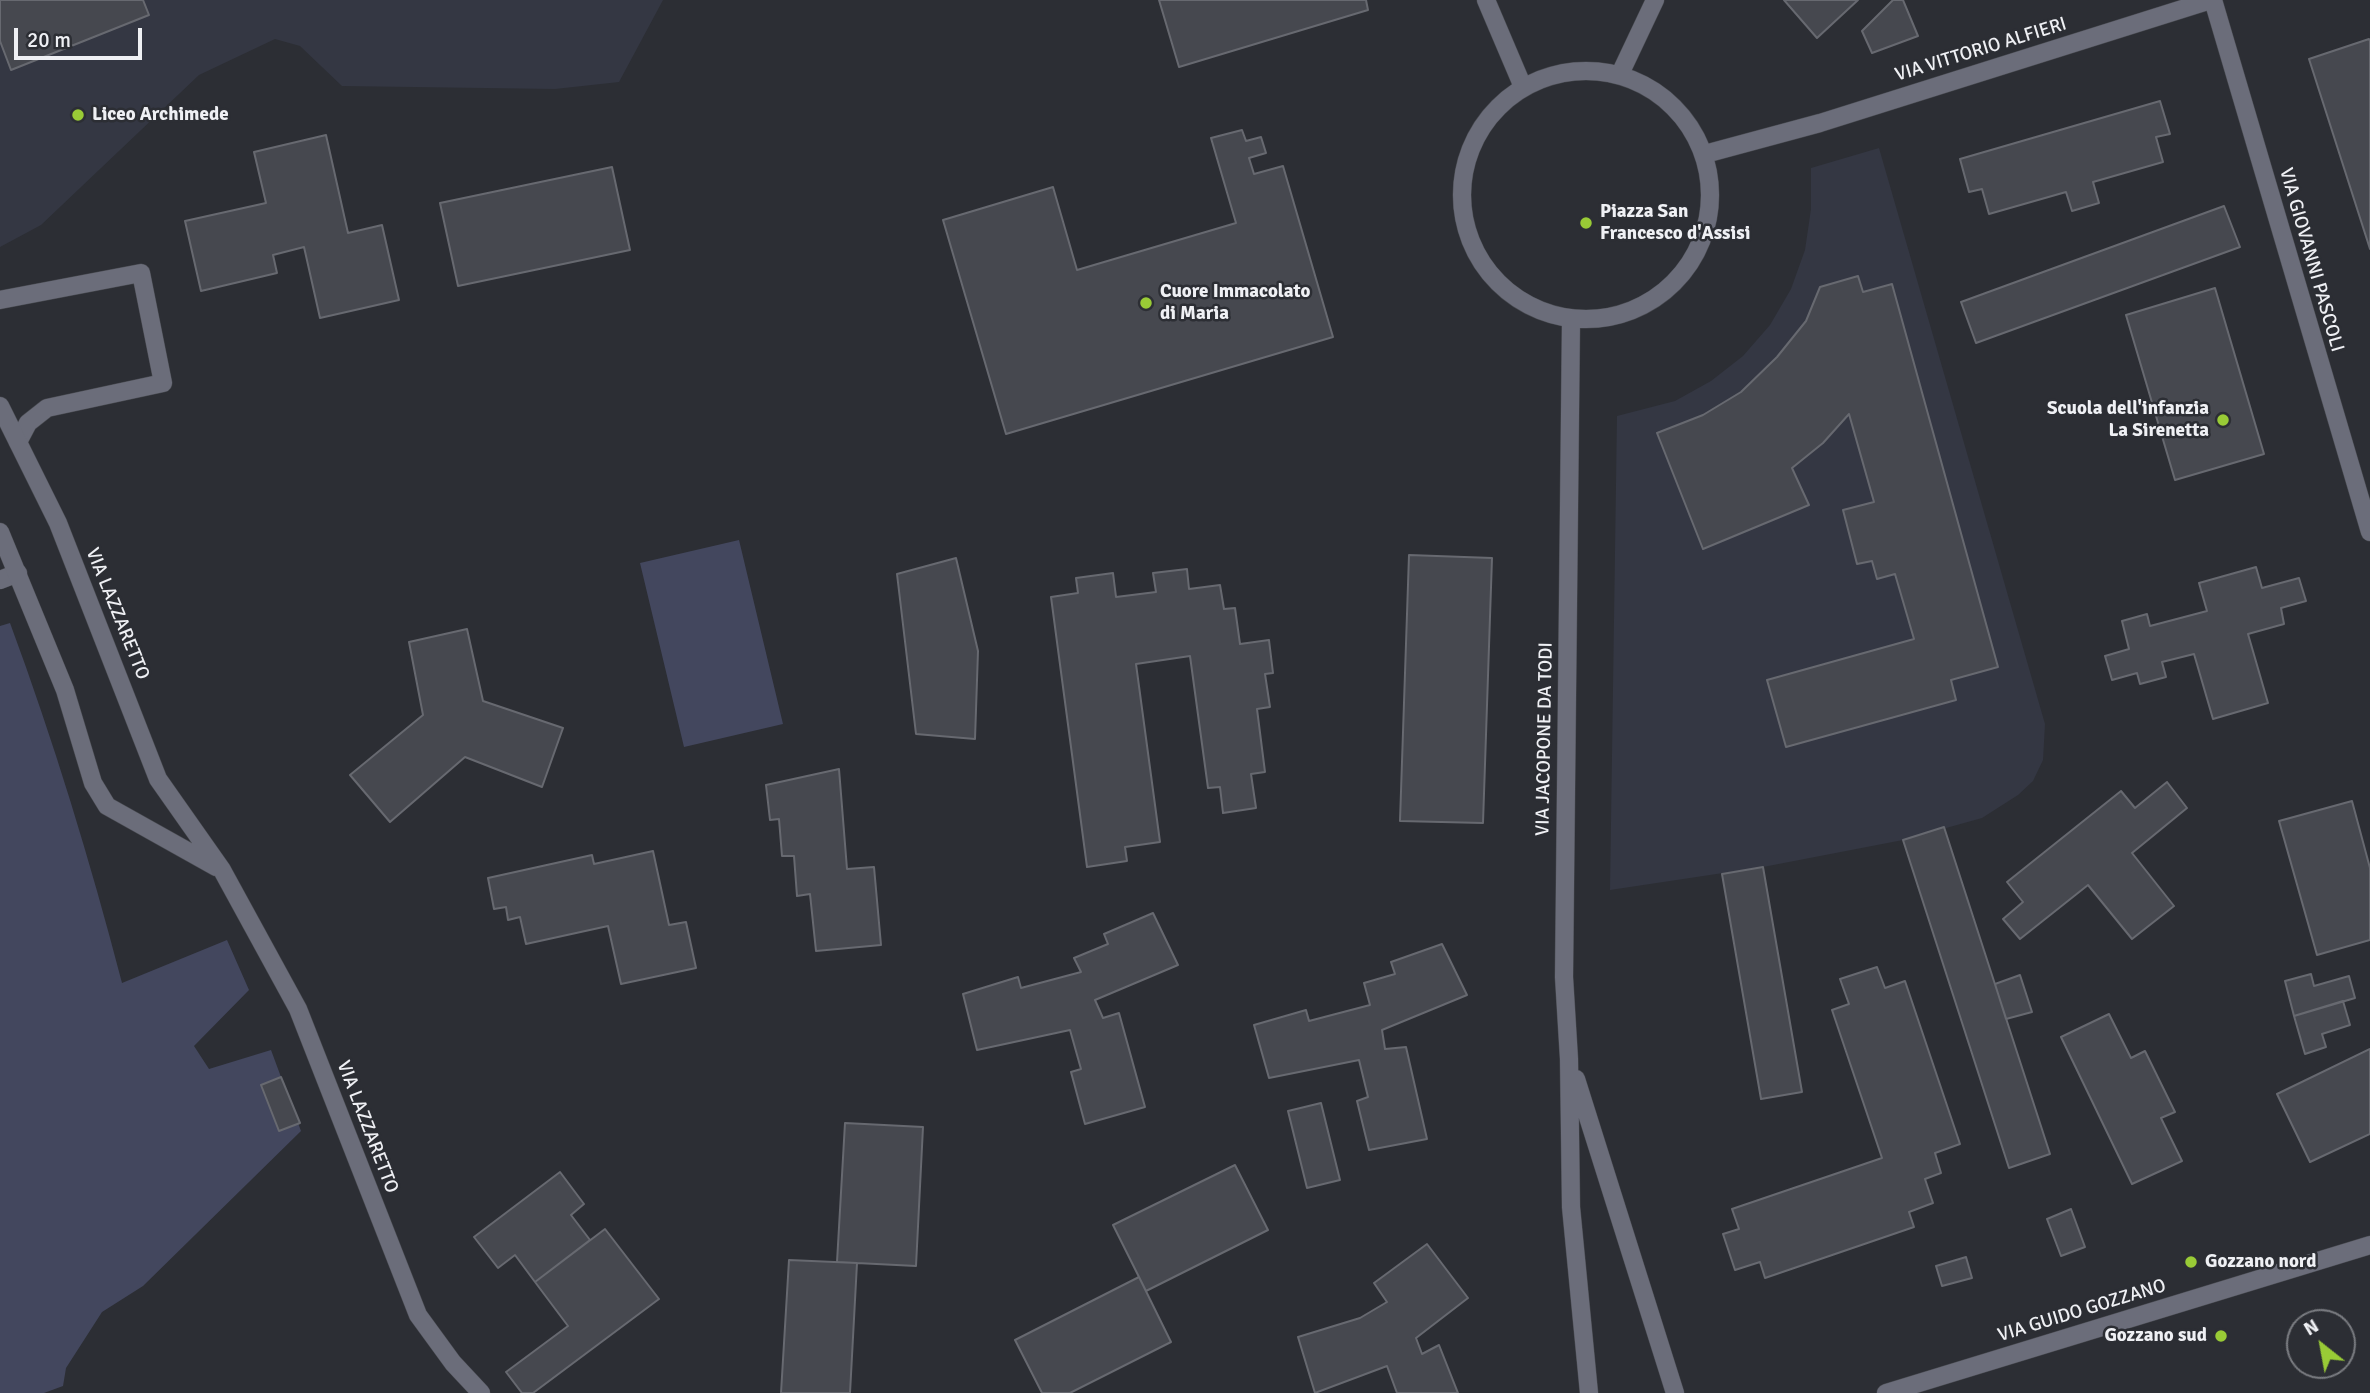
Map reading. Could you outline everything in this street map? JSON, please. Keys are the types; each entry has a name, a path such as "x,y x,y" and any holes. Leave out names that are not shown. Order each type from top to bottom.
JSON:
{"street":[{"path":"1486,0 1523,87"},
{"path":"1619,74 1655,0"},
{"name":"VIA VITTORIO ALFIERI","path":"1705,154 1803,128 2212,0"},
{"name":"VIA GIOVANNI PASCOLI","path":"2212,0 2370,532"},
{"path":"1587,70 1619,74 1657,91 1686,118 1705,154 1712,190 1708,225 1694,258 1671,287 1642,307 1607,318 1571,320 1529,306 1493,279 1470,242 1461,199 1468,155 1489,116 1523,87 1553,74 1587,70"},
{"path":"0,300 141,272 163,383 47,408 28,423 18,442"},
{"name":"VIA JACOPONE DA TODI","path":"1569,1059 1563,977 1571,320"},
{"name":"VIA LAZZARETTO","path":"0,406 58,523 158,779 222,870 298,1009 418,1315 453,1363 481,1393"},
{"path":"0,532 65,690 93,783 107,806 222,870"},
{"path":"0,580 18,573"},
{"path":"1569,1059 1571,1207 1589,1393"},
{"path":"1569,1059 1675,1393"},
{"name":"VIA GUIDO GOZZANO","path":"1886,1393 2370,1245"}],"shaded area":[{"name":"Liceo Archimede","path":"0,0 663,0 619,82 555,89 342,86 300,46 275,39 199,75 41,225 0,247"},
{"path":"1879,148 2045,724 2043,760 2033,781 2018,795 1982,818 1903,840 1763,867 1610,890 1617,416 1675,401 1711,381 1743,356 1770,325 1791,289 1805,250 1811,209 1811,168"},
{"path":"739,540 783,724 684,747 640,563"},
{"path":"10,623 70,802 122,983 227,940 249,990 194,1046 209,1069 271,1050 301,1131 143,1286 102,1312 66,1368 63,1386 44,1393 0,1393 0,626"}],"building":[{"path":"0,0 143,0 149,15 11,70 0,41"},
{"path":"1159,0 1366,0 1368,10 1179,67"},
{"path":"1784,0 1858,0 1817,38"},
{"path":"1893,0 1903,0 1918,36 1872,53 1862,31"},
{"path":"2369,39 2370,41 2370,249 2309,59"},
{"path":"2160,101 2170,134 2156,137 2163,162 2093,182 2099,203 2072,211 2066,192 1989,214 1982,189 1969,192 1960,159"},
{"name":"Cuore Immacolato di Maria","path":"1242,130 1246,141 1261,137 1266,153 1249,158 1254,174 1283,166 1333,337 1006,434 943,220 1053,187 1077,270 1236,223 1211,138"},
{"path":"326,135 348,233 382,225 399,300 320,318 304,247 273,255 277,273 201,291 185,221 266,203 254,152"},
{"path":"612,167 630,250 458,286 440,203"},
{"path":"2224,206 2240,247 1976,343 1961,302"},
{"path":"1858,276 1863,292 1892,284 1998,667 1951,680 1956,700 1786,747 1767,680 1914,639 1895,574 1877,579 1872,561 1857,564 1843,510 1874,502 1849,414 1823,443 1792,468 1809,505 1703,549 1657,433 1703,415 1741,392 1777,357 1806,321 1820,287"},
{"path":"2215,288 2264,454 2175,480 2126,315"},
{"path":"1409,555 1492,558 1483,823 1400,821"},
{"path":"956,558 978,651 975,739 916,734 897,574"},
{"path":"2256,567 2262,588 2299,578 2306,601 2281,608 2284,624 2248,634 2268,703 2213,719 2194,654 2162,662 2166,677 2140,684 2137,673 2112,680 2105,656 2129,649 2122,621 2147,614 2150,626 2207,611 2199,583"},
{"path":"1187,569 1189,589 1220,585 1224,609 1235,608 1240,644 1269,640 1273,673 1265,674 1270,707 1257,709 1265,772 1251,774 1256,808 1223,813 1220,787 1208,788 1190,656 1136,664 1160,842 1125,847 1127,861 1087,867 1051,597 1078,593 1076,578 1113,573 1116,597 1156,592 1153,573"},
{"path":"467,629 483,701 563,728 542,787 465,757 390,822 350,775 423,715 409,642"},
{"path":"839,769 847,869 874,867 881,945 816,951 810,894 797,896 794,856 782,856 779,819 770,820 766,785"},
{"path":"2167,782 2187,808 2132,853 2174,906 2132,939 2088,885 2020,939 2003,919 2023,902 2007,882 2121,791 2135,808"},
{"path":"2352,801 2370,868 2370,940 2317,955 2279,821"},
{"path":"1944,827 2050,1154 2009,1168 1903,840"},
{"path":"653,851 669,925 686,922 696,968 621,984 608,926 526,944 520,917 508,920 506,907 494,909 488,878 592,855 594,864"},
{"path":"1763,867 1802,1092 1761,1099 1722,874"},
{"path":"1153,913 1178,965 1095,1000 1103,1018 1119,1013 1145,1107 1085,1124 1071,1072 1081,1069 1070,1030 977,1050 963,994 1018,977 1021,988 1081,972 1074,958 1108,944 1104,934"},
{"path":"1442,944 1467,995 1382,1030 1385,1049 1406,1047 1427,1139 1369,1150 1357,1101 1368,1097 1359,1060 1269,1078 1254,1025 1306,1010 1309,1021 1370,1005 1364,983 1395,974 1391,962"},
{"path":"1877,967 1885,988 1905,981 1960,1144 1935,1153 1941,1173 1925,1179 1933,1203 1909,1212 1914,1227 1765,1278 1760,1262 1735,1270 1723,1234 1739,1229 1732,1209 1882,1158 1832,1010 1849,1004 1840,979"},
{"path":"2311,974 2314,986 2349,976 2355,998 2294,1016 2285,981"},
{"path":"2020,975 2032,1012 2006,1019 1995,984"},
{"path":"2343,1001 2350,1025 2322,1034 2326,1047 2305,1054 2294,1016"},
{"path":"2109,1014 2131,1058 2145,1051 2175,1112 2161,1118 2182,1161 2132,1184 2061,1037"},
{"path":"2370,1049 2370,1134 2310,1162 2277,1094"},
{"path":"281,1077 300,1123 279,1131 261,1085"},
{"path":"1321,1103 1340,1180 1307,1188 1288,1111"},
{"path":"845,1123 923,1127 916,1266 837,1262"},
{"path":"1235,1165 1268,1230 1146,1291 1113,1225"},
{"path":"560,1172 584,1204 571,1215 590,1240 535,1282 515,1255 498,1268 474,1237"},
{"path":"2071,1209 2085,1247 2061,1256 2047,1219"},
{"path":"605,1229 659,1299 533,1393 522,1393 506,1372 568,1326 535,1282"},
{"path":"1427,1244 1468,1298 1416,1338 1422,1354 1439,1345 1458,1393 1397,1393 1387,1366 1315,1393 1298,1337 1360,1318 1387,1302 1374,1283"},
{"path":"1966,1257 1972,1278 1942,1286 1936,1266"},
{"path":"789,1260 857,1263 850,1393 781,1393"},
{"path":"1139,1277 1171,1342 1070,1393 1042,1393 1015,1340"}],"place":[{"name":"Liceo Archimede","path":"78,115"},
{"name":"Piazza San Francesco d'Assisi","path":"1586,223"},
{"name":"Cuore Immacolato di Maria","path":"1146,303"},
{"name":"Scuola dell'infanzia La Sirenetta","path":"2223,420"},
{"name":"Gozzano nord","path":"2191,1262"},
{"name":"Gozzano sud","path":"2221,1336"}]}
